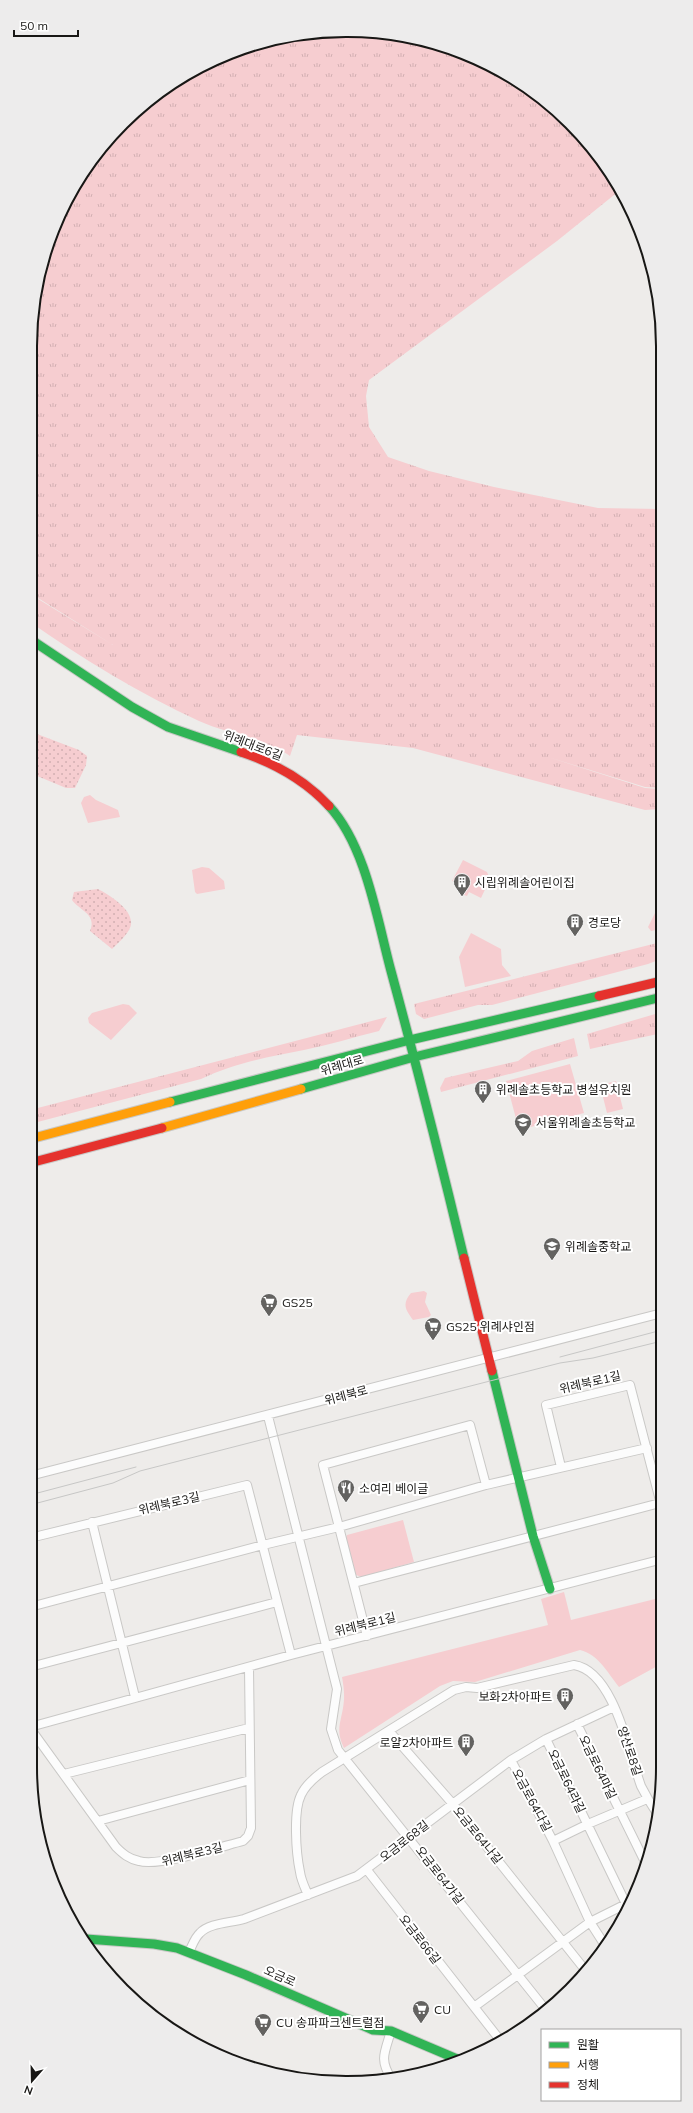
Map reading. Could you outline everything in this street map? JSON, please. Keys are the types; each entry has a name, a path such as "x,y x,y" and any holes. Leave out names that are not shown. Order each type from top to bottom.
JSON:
{"main road":[{"name":"위례대로6길","path":"37,644 132,707 168,727 267,761 286,771 323,799 334,811 352,840 359,856 410,1040 489,1358"},
{"name":"위례대로","path":"37,1137 410,1040 656,982"},
{"name":"위례대로","path":"37,1161 203,1117 414,1057 656,998"},
{"path":"489,1358 533,1536 550,1589"},
{"name":"오금로","path":"90,1939 165,1945 189,1952 374,2030 391,2032 453,2057"}],"street":[{"name":"위례북로","path":"37,1474 268,1416 656,1315"},
{"name":"위례북로1길","path":"561,1468 546,1405 630,1385 656,1486"},
{"path":"268,1416 300,1537 326,1646"},
{"path":"367,1636 323,1465 470,1425 486,1485"},
{"path":"37,1605 263,1545 339,1527 486,1485 646,1448"},
{"name":"위례북로3길","path":"37,1536 247,1485 263,1545"},
{"name":"위례북로1길","path":"354,1583 533,1536 656,1509"},
{"path":"92,1522 109,1585 135,1697"},
{"path":"263,1545 291,1655"},
{"name":"위례북로1길","path":"326,1646 656,1561"},
{"path":"37,1665 277,1602"},
{"name":"위례북로3길","path":"37,1726 135,1697 249,1668 326,1646"},
{"name":"오금로64가길","path":"326,1646 337,1689 331,1729 338,1750 543,2006"},
{"name":"양산로8길","path":"308,1895 300,1872 297,1806 301,1794 312,1780 454,1690 466,1687 477,1688 574,1665 587,1669 596,1676 614,1707 647,1799 653,1808"},
{"name":"위례북로3길","path":"37,1737 116,1848 126,1857 141,1862 156,1863 243,1841 248,1836 251,1828 249,1668"},
{"name":"오금로68길","path":"189,1952 199,1933 212,1925 227,1924 357,1876 367,1870 452,1803 511,1760 546,1739 614,1707"},
{"name":"오금로64마길","path":"577,1724 642,1857"},
{"path":"64,1774 249,1728"},
{"name":"오금로64나길","path":"389,1731 452,1803 583,1967"},
{"name":"오금로64라길","path":"546,1739 626,1899"},
{"name":"오금로64다길","path":"511,1760 554,1841 590,1922 602,1941"},
{"path":"98,1822 250,1780"},
{"name":"오금로64마길","path":"619,1810 647,1799"},
{"name":"오금로64라길","path":"588,1824 619,1810"},
{"name":"오금로64다길","path":"554,1841 588,1824"},
{"name":"오금로66길","path":"367,1870 497,2037"},
{"path":"474,2007 590,1922 622,1907"},
{"path":"388,2073 384,2067 384,2058 391,2032"}],"green space":[{"path":"346,37 367,38 407,43 446,53 501,78 535,101 551,114 579,142 592,158 616,194 557,241 369,380 366,396 369,427 388,457 429,471 494,487 598,508 656,509 656,788 645,787 548,757 645,788 656,789 656,809 645,810 413,748 297,735 290,756 257,740 210,725 177,711 134,688 70,649 37,627 37,598 113,645 37,597 37,346 40,306 43,286 53,247 78,192 101,158 114,142 142,114 158,101 192,78 247,53 286,43 306,40"},
{"path":"37,734 79,750 87,756 86,765 75,788 66,788 37,776"},
{"path":"90,795 96,800 118,810 120,817 88,823 81,803 84,797"},
{"path":"463,860 487,872 490,879 481,898 469,892 467,896 461,894 464,886 452,881"},
{"path":"202,867 209,868 224,881 225,889 197,894 195,892 192,870"},
{"path":"98,889 110,896 122,906 130,917 131,924 129,930 112,949 90,931 92,925 87,913 72,900 74,892"},
{"path":"656,911 656,930 651,931 648,927"},
{"path":"471,933 501,949 502,965 511,976 465,987 459,957"},
{"path":"656,943 656,961 648,964 492,1005 478,1005 424,1019 416,1014 414,1004"},
{"path":"123,1004 129,1005 137,1013 111,1040 89,1023 88,1018 92,1013"},
{"path":"656,1014 656,1034 590,1049 587,1034"},
{"path":"387,1017 379,1031 313,1048 251,1061 213,1073 201,1079 37,1122 37,1108"},
{"path":"574,1038 578,1056 441,1092 440,1088 445,1078 518,1061 532,1051"},
{"path":"570,1064 584,1113 519,1130 506,1081"},
{"path":"616,1081 623,1109 607,1113 600,1085"},
{"path":"424,1291 427,1293 425,1302 431,1315 429,1317 413,1320 406,1310 406,1300 411,1293"},
{"path":"403,1520 414,1562 361,1577 354,1574 345,1540 347,1535"},
{"path":"564,1592 571,1620 656,1599 656,1667 619,1687 607,1670 597,1660 586,1652 580,1650 475,1682 453,1681 440,1686 344,1748 339,1732 344,1700 342,1677 548,1625 541,1599"}],"tram line":[{"path":"560,1357 656,1332"},
{"path":"37,1503 113,1483 140,1471 560,1363 593,1358 656,1342"},
{"path":"37,1493 136,1467"}],"traffic: fast":[{"path":"37,644 132,707 168,727 241,752"},
{"path":"329,806 342,822 352,841 369,884 429,1114 464,1258"},
{"path":"170,1102 410,1040 599,996"},
{"path":"301,1089 414,1057 656,998"},
{"path":"492,1371 533,1536 550,1589"},
{"path":"90,1939 154,1944 177,1948 246,1975 373,2030 391,2031 453,2057"}],"traffic: slow":[{"path":"162,1128 301,1089"},
{"path":"37,1137 170,1102"}],"traffic: jam":[{"path":"241,752 265,761 288,773 310,788 329,806"},
{"path":"599,996 656,982"},
{"path":"37,1161 162,1128"},
{"path":"464,1258 492,1371"}],"place":[{"name":"시립위례솔어린이집","path":"462,897"},
{"name":"경로당","path":"575,937"},
{"name":"위례솔초등학교 병설유치원","path":"483,1104"},
{"name":"서울위례솔초등학교","path":"523,1137"},
{"name":"위례솔중학교","path":"552,1261"},
{"name":"GS25","path":"269,1317"},
{"name":"GS25 위례샤인점","path":"433,1341"},
{"name":"소여리 베이글","path":"346,1503"},
{"name":"보화2차아파트","path":"565,1711"},
{"name":"로얄2차아파트","path":"466,1757"},
{"name":"CU","path":"421,2024"},
{"name":"CU 송파파크센트럴점","path":"263,2037"}]}
